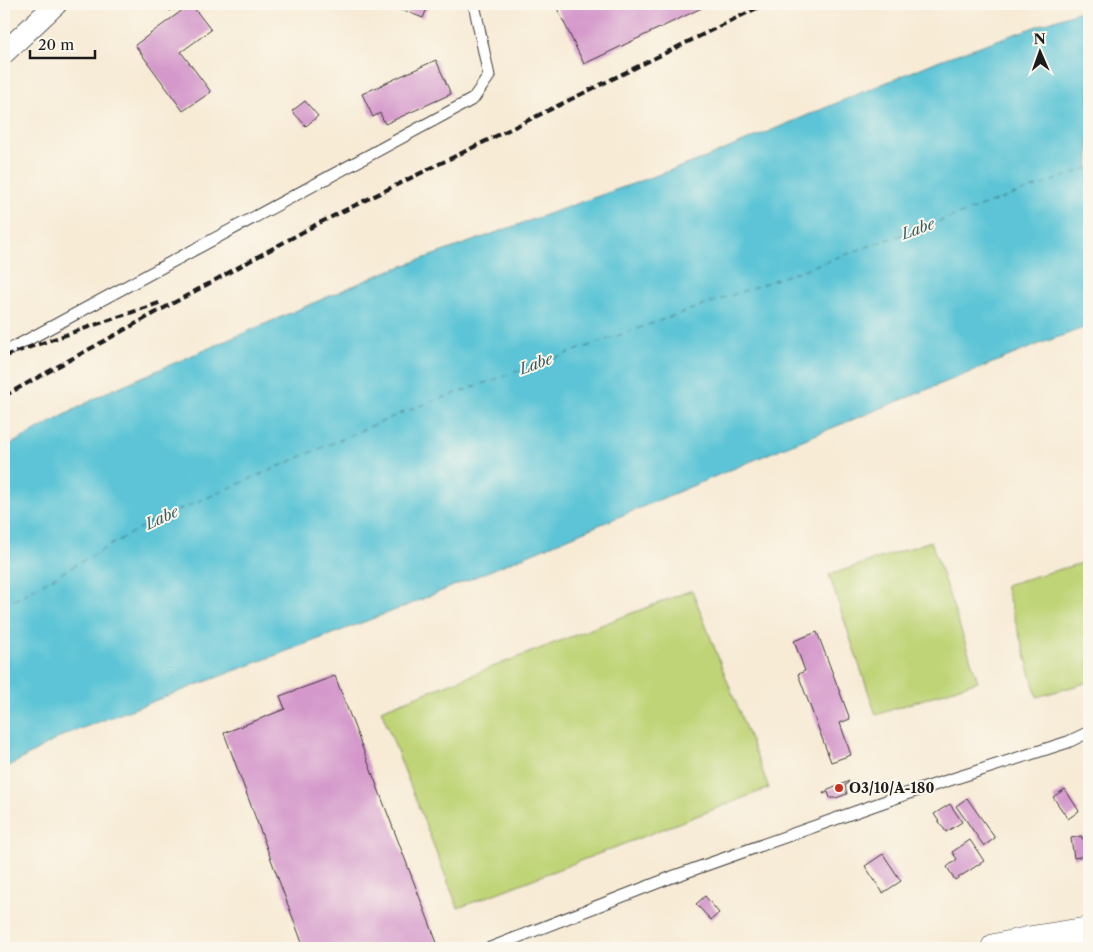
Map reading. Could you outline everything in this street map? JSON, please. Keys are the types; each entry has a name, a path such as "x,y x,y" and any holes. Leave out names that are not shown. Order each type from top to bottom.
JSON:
{"main road":[{"path":"995,948 1032,940 1089,932"}],"street":[{"path":"4,53 56,4"}],"lane":[{"path":"7,351 473,99 488,76 474,4"},
{"path":"490,948 672,877 906,794 1068,742 1089,732"}],"green space":[{"path":"931,541 978,681 876,715 829,575"},
{"path":"1089,561 1089,682 1037,697 1005,585"},
{"path":"692,590 769,788 458,908 381,710"}],"water":[{"name":"Labe","path":"1089,8 1089,326 1042,343 785,447 401,608 64,735 4,769 4,448 105,393 383,273 705,158 940,60"}],"building":[{"path":"164,4 178,4 170,11"},
{"path":"191,4 211,30 181,52 211,92 183,111 135,45"},
{"path":"387,4 429,4 423,18"},
{"path":"560,4 710,4 584,64 556,6"},
{"path":"436,60 451,94 385,124 380,113 373,117 362,94"},
{"path":"305,101 318,116 306,126 292,111"},
{"path":"817,632 850,719 840,723 851,755 831,762 798,674 805,671 794,641"},
{"path":"335,676 439,948 304,948 224,733 285,709 280,696"},
{"name":"O3/10/A-180","path":"849,781 845,785 847,794 830,798 828,792 823,794 824,792"},
{"path":"1065,789 1079,811 1068,819 1053,797"},
{"path":"967,798 995,838 984,846 956,806"},
{"path":"950,804 962,822 946,832 934,814"},
{"path":"1082,836 1082,839 1089,837 1089,866 1087,866 1085,856 1074,858 1071,838"},
{"path":"970,840 984,861 955,880 947,867 957,859 952,852"},
{"path":"883,854 901,881 883,893 865,866"},
{"path":"705,896 719,913 711,920 696,904"}],"ferry route":[{"path":"4,606 149,523 406,411 1089,168"}],"railway":[{"path":"4,396 319,223 765,4"},
{"path":"4,356 162,302"}],"place":[{"name":"O3/10/A-180","path":"839,788"}]}
